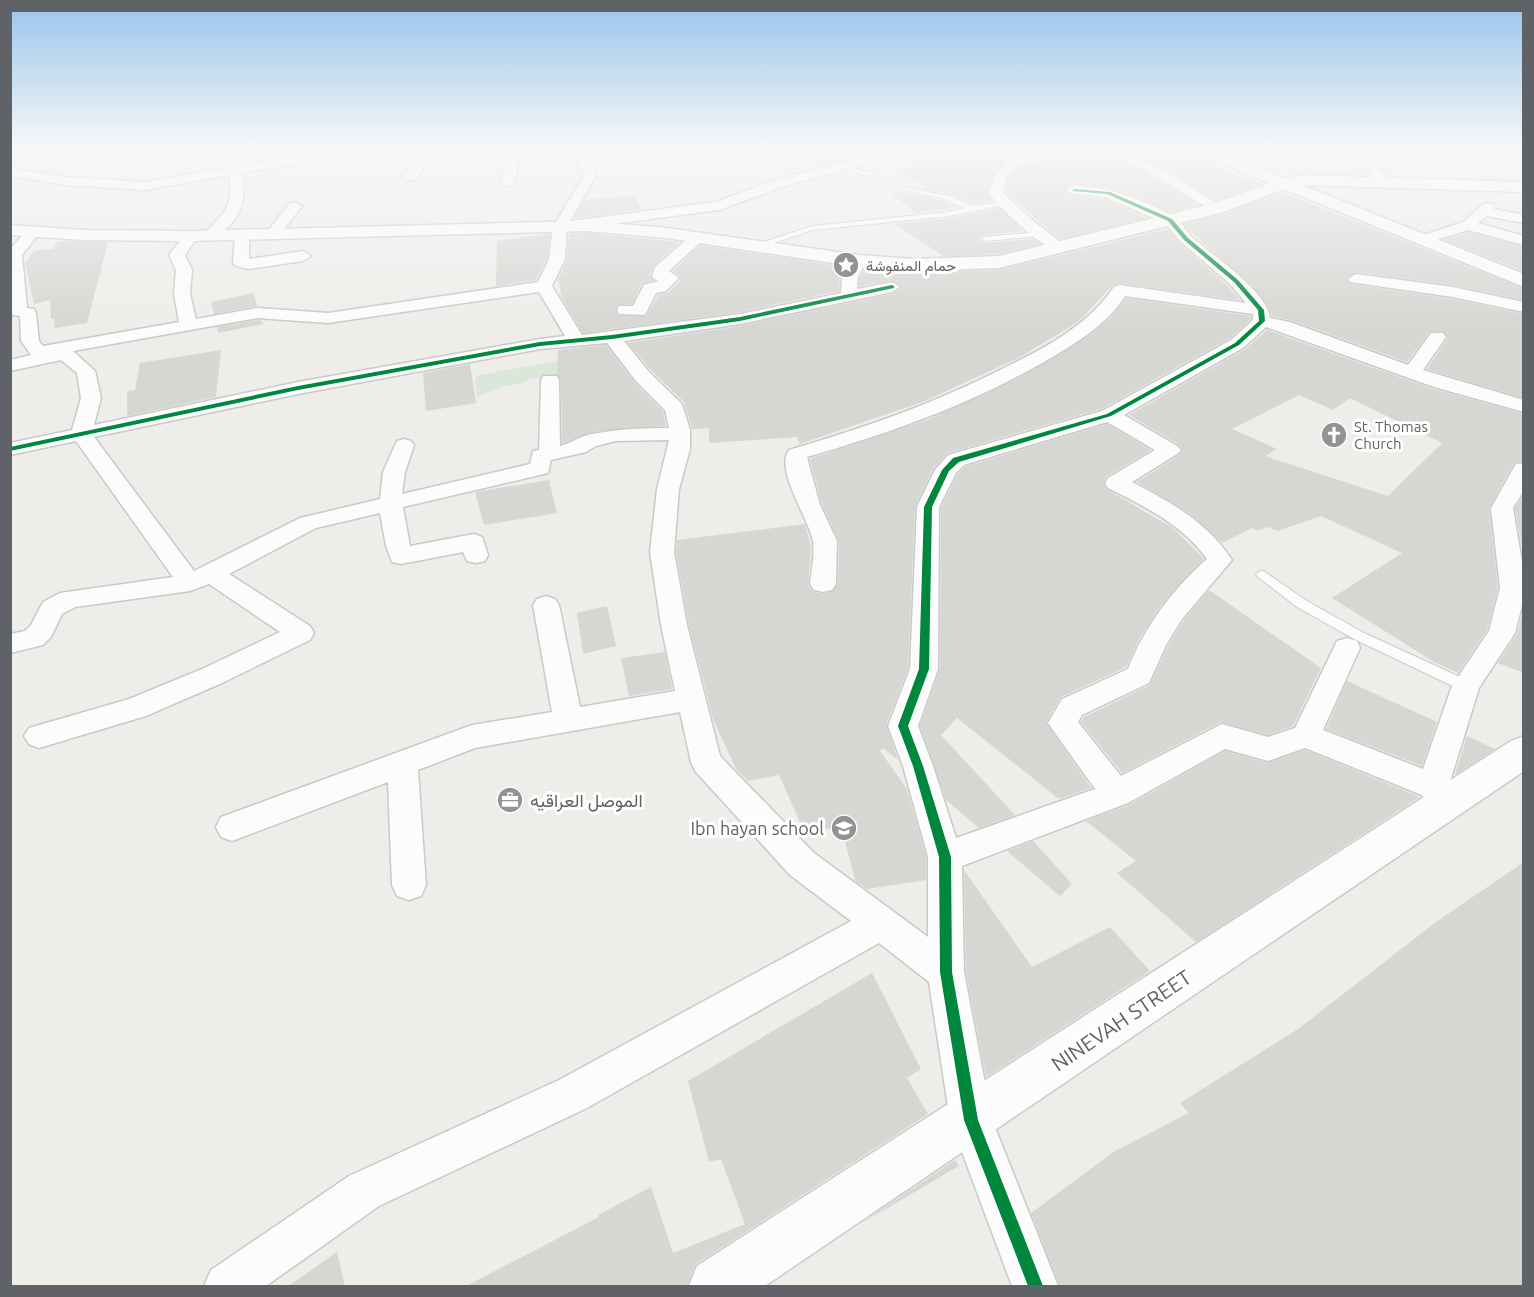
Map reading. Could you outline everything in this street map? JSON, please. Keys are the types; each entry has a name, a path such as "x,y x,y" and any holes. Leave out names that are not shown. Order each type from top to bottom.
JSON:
{"main road":[{"path":"10,230 24,236 191,236 586,226 698,237 859,261 915,266 999,262 1218,208"},
{"path":"1344,208 1524,281"},
{"name":"NINEVAH STREET","path":"717,1287 970,1120 1439,796 1524,751"}],"street":[{"path":"212,235 233,215 237,208"},
{"path":"273,234 294,208"},
{"path":"544,286 557,259 560,227 571,208"},
{"path":"560,227 707,208"},
{"path":"1009,208 1037,234 1059,249"},
{"path":"1141,208 1170,220 1186,238 1230,274 1261,315"},
{"path":"1423,240 1468,225 1486,209 1524,219"},
{"path":"1468,225 1524,241"},
{"path":"242,235 241,263 303,256"},
{"path":"24,236 14,254 14,273 19,311 28,313 30,341 38,352"},
{"path":"188,324 182,294 184,270 177,255 191,236"},
{"path":"625,310 639,310 650,288 660,288 671,278 660,278 661,270 698,237"},
{"path":"849,296 850,277 859,261"},
{"path":"1356,279 1453,292 1524,307"},
{"path":"38,352 257,313 328,318 544,286"},
{"path":"544,286 576,340"},
{"path":"10,449 298,388 540,344 612,337 740,318 892,287"},
{"path":"823,584 825,541 809,505 797,466 796,454 904,421 967,394 1040,358 1105,313 1117,299 1120,290 1261,315 1284,326 1412,373 1524,406"},
{"path":"1035,1287 970,1120 946,972 945,857 918,766 903,726 924,669 928,507 946,470 956,460 1109,415 1237,344 1261,315"},
{"path":"740,318 750,340"},
{"path":"612,337 642,377 675,408 679,449 668,489 662,552 674,625 705,762 802,864 946,972"},
{"path":"1412,373 1437,337"},
{"path":"38,352 64,353 86,371 91,398 81,434"},
{"path":"10,366 64,353"},
{"path":"550,380 550,454"},
{"path":"1109,415 1170,450 1116,483 1161,505 1194,531 1214,550 1220,560 1182,600 1144,658 1139,676 1072,707 1063,723 1117,794"},
{"path":"39,735 136,708 212,676 301,633 200,578 81,434"},
{"path":"10,644 34,638 42,630 52,608 69,599 200,578 308,523 540,468 541,456 579,448 589,441 616,435 679,434"},
{"path":"404,445 401,459 393,474 391,504 401,556 474,542 476,555"},
{"path":"945,857 1117,794 1222,736 1269,749 1306,736 1439,796 1466,686 1502,633 1513,588 1503,508 1521,477"},
{"path":"546,605 568,720"},
{"path":"1306,736 1347,648"},
{"path":"232,826 472,737 691,699"},
{"path":"402,763 409,885"},
{"path":"227,1287 364,1191 573,1094 881,923"}],"lane":[{"path":"752,246 812,228 949,214 974,208"},
{"path":"985,239 1037,234"},
{"path":"1262,574 1302,604 1349,631 1466,686"}],"green space":[{"path":"603,353 569,373 530,379 477,397 475,378 479,375"}],"building":[{"path":"580,208 641,209 574,218"},
{"path":"909,208 953,208 916,213"},
{"path":"999,208 1023,231 985,235 979,238 980,241 985,243 1033,239 1040,244 999,254 943,256 895,224 949,218"},
{"path":"1023,208 1123,208 1147,218 1060,239"},
{"path":"1161,208 1189,208 1171,212"},
{"path":"1242,208 1321,208 1524,289 1524,300 1453,285 1356,272 1346,279 1350,284 1453,299 1524,314 1524,398 1427,369 1448,338 1443,331 1429,332 1407,362 1291,320 1272,316 1268,306 1251,284 1194,235 1185,224"},
{"path":"1167,229 1240,300 1119,283 1112,286 1078,322 1020,357 925,401 800,444 797,437 709,443 709,428 692,429 684,402 652,371 628,343 740,326 892,294 902,288 892,280 859,286 860,278 865,270 915,273 999,270"},
{"path":"1468,232 1524,247 1524,271 1444,240"},
{"path":"586,233 680,242 654,265 650,276 653,280 642,284 632,304 617,305 615,311 619,316 647,316 658,295 668,293 681,280 680,276 673,271 700,245 846,267 840,277 839,291 740,312 583,333 561,296 559,281 557,282 567,260 569,234"},
{"path":"550,234 547,258 536,280 496,286 497,241"},
{"path":"58,241 108,242 87,323 55,328 54,318 51,319 50,300 34,304 25,263 34,251 53,249"},
{"path":"254,293 257,306 214,314 211,302"},
{"path":"1126,298 1251,316 1251,319 1230,338 1101,409 947,453 933,469 915,507 908,669 886,725 898,760 883,748 880,751 907,789 926,857 926,880 867,889 856,882 841,827 804,831 779,775 748,781 736,769 713,719 689,625 676,552 677,540 805,524 811,547 808,585 814,592 823,594 832,592 838,584 839,541 822,504 810,459 929,419 1017,379 1090,335 1110,318"},
{"path":"262,321 263,324 218,333 217,327"},
{"path":"1267,330 1433,389 1524,414 1524,461 1514,463 1489,508 1498,588 1487,630 1458,673 1434,662 1332,598 1402,553 1321,516 1278,531 1267,527 1257,531 1252,528 1222,543 1189,513 1137,482 1178,456 1183,450 1178,444 1129,415 1244,350","holes":["1299,395 1333,410 1350,398 1442,443 1388,496 1265,456 1277,449 1232,429"]},
{"path":"606,345 634,382 663,411 666,426 597,431 562,443 561,380 557,374 558,350"},
{"path":"221,350 216,397 127,416 127,391 135,390 140,363"},
{"path":"470,364 476,403 426,411 423,373"},
{"path":"1107,424 1151,450 1107,476 1103,482 1106,489 1173,528 1204,559 1159,608 1140,637 1126,667 1061,697 1046,722 1091,788 1059,799 957,718 941,735 1015,815 979,828 946,800 920,726 940,669 941,508 958,474 965,467"},
{"path":"549,480 557,513 484,525 475,492"},
{"path":"1524,495 1524,557 1515,508"},
{"path":"1209,590 1321,668 1293,726 1268,735 1221,722 1122,773 1081,722 1084,717 1150,685 1168,646 1184,620"},
{"path":"607,606 616,646 583,654 577,613"},
{"path":"1524,608 1524,673 1498,663 1517,634"},
{"path":"665,652 672,689 629,696 621,658"},
{"path":"1347,681 1437,722 1422,766 1326,729"},
{"path":"1467,736 1495,749 1455,775"},
{"path":"1305,750 1420,797 1196,942 1117,873 1136,861 1086,821 1129,805 1225,751 1267,763"},
{"path":"1033,841 1072,884 1060,896 1007,851"},
{"path":"1524,862 1524,1287 1060,1287 1031,1213 1115,1151 1189,1113 1180,1103 1298,1029 1436,922"},
{"path":"964,870 1032,967 1110,927 1150,971 986,1077 966,972"},
{"path":"872,973 921,1069 907,1078 928,1114 696,1264 687,1287 464,1287 599,1217 598,1215 651,1187 673,1253 745,1224 721,1159 709,1162 688,1081"},
{"path":"955,1160 959,1166 862,1223"},
{"path":"337,1252 345,1287 287,1287"}],"cycle path":[{"path":"1035,1286 971,1120 946,972 945,857 918,766 903,726 924,669 928,507 946,470 956,460 1109,415 1237,344 1262,321 1261,310 1236,281 1186,239 1170,220 1141,208"},
{"path":"10,449 298,388 540,344 612,337 740,319 892,287"}],"place":[{"name":"حمام المنفوشة","path":"846,265"},
{"name":"St. Thomas Church","path":"1334,435"},
{"name":"الموصل العراقيه","path":"510,800"},
{"name":"Ibn hayan school","path":"844,828"}]}
